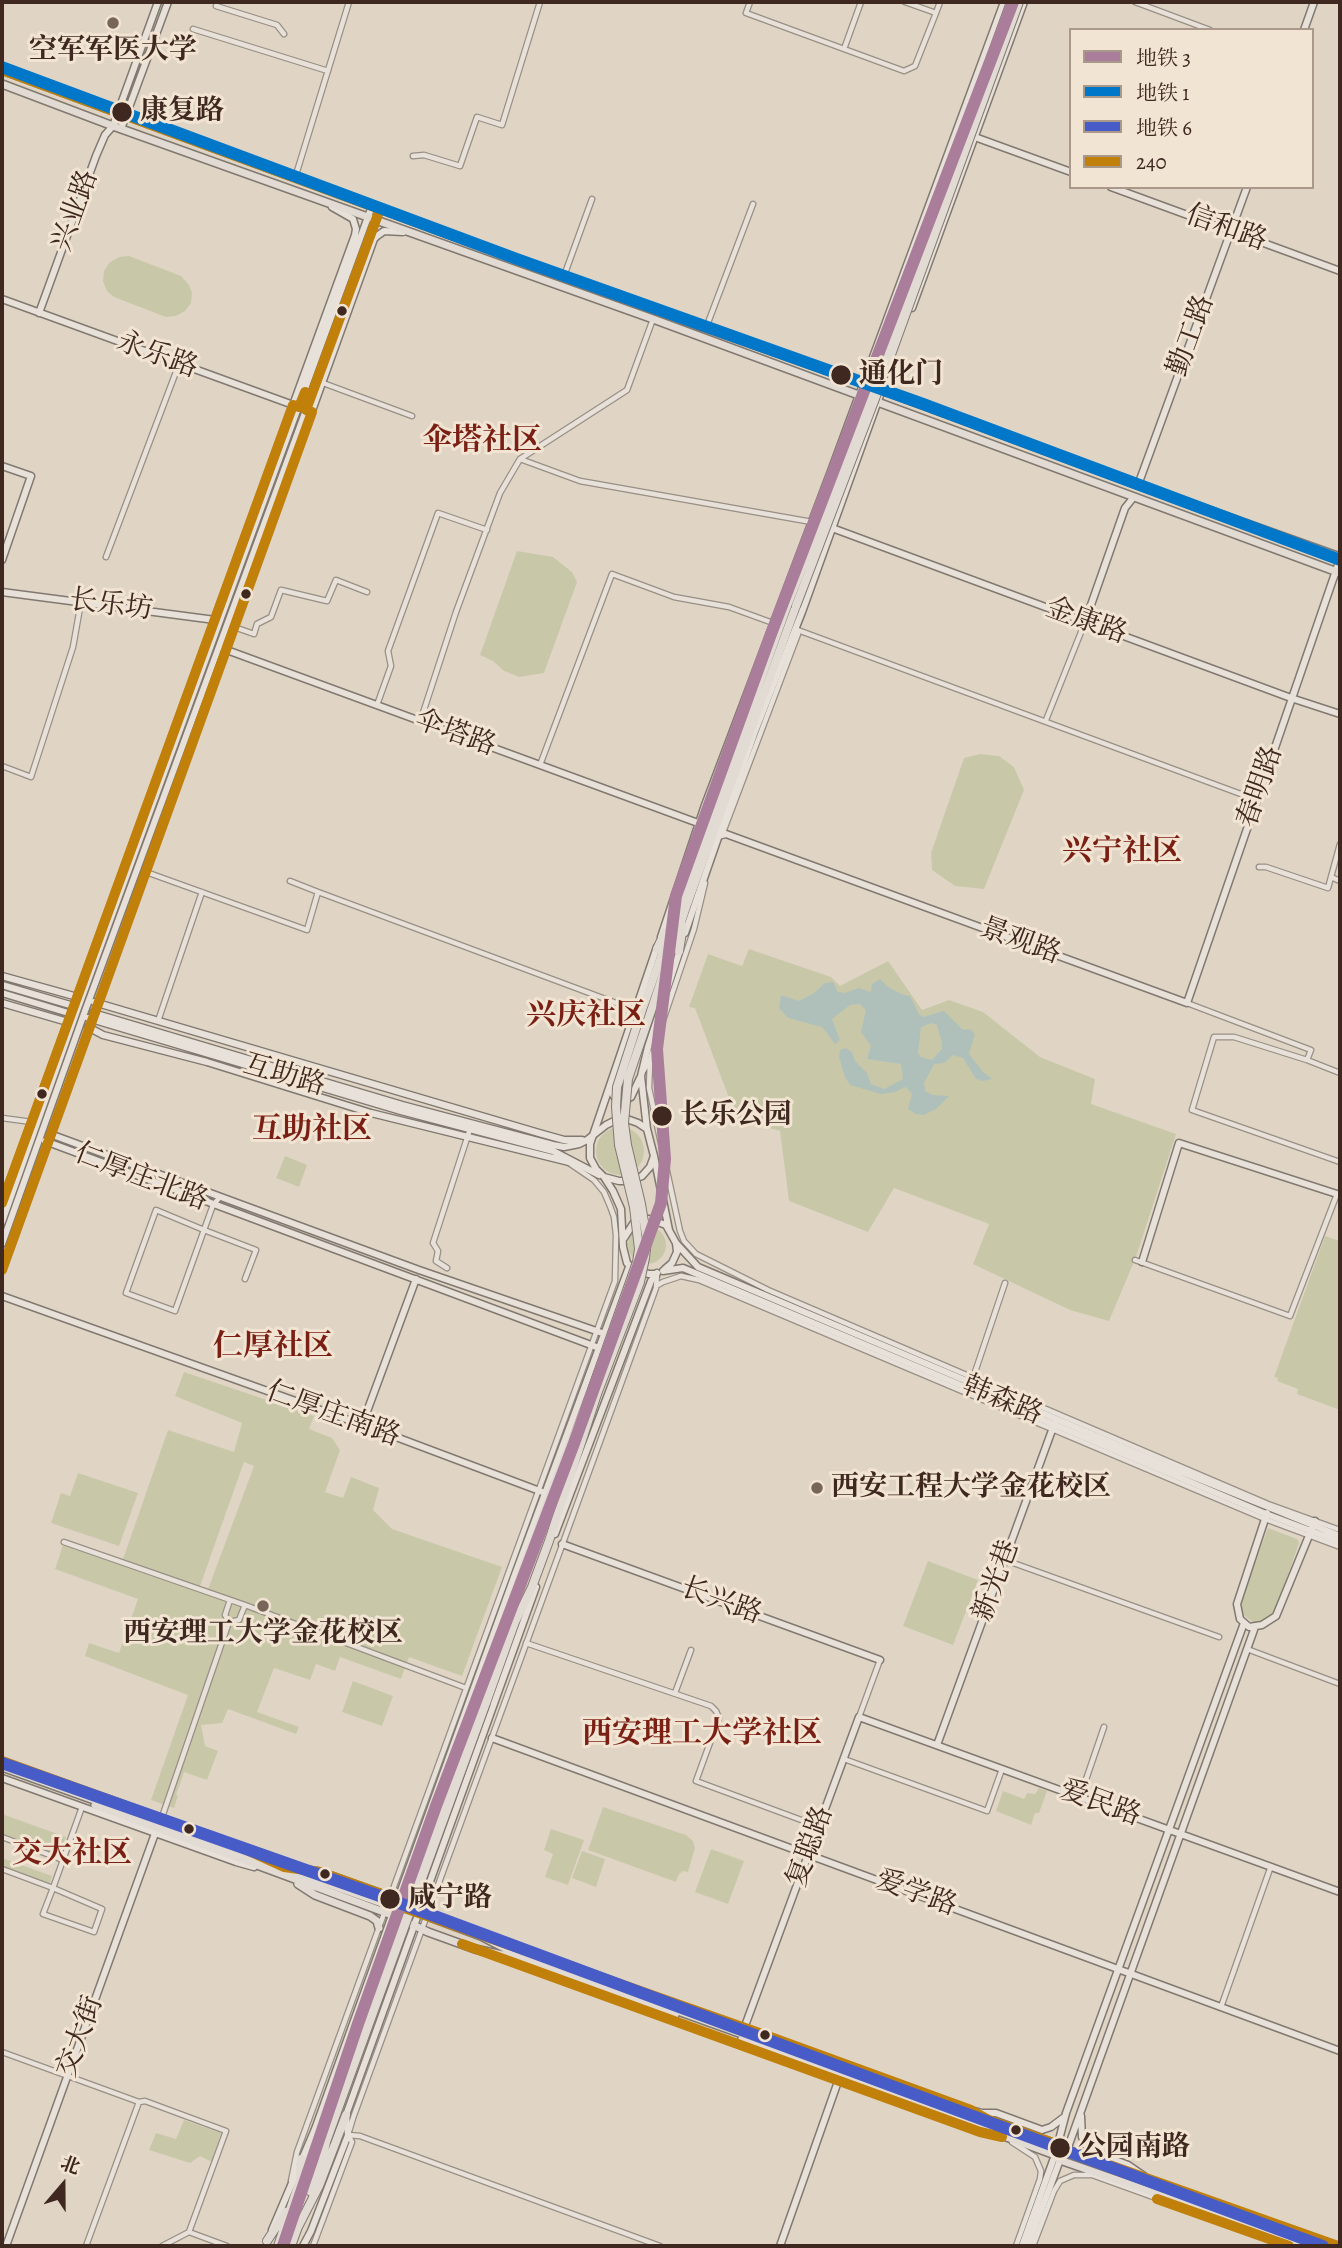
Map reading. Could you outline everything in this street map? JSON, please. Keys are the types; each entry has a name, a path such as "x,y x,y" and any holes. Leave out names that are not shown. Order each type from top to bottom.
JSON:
{"highway":[{"path":"656,948 682,906 1011,2"},
{"path":"510,1607 570,1446 640,1282 647,1240 624,1124 628,1079 643,1010 781,648 791,606 876,396 1021,2"},
{"path":"773,623 791,606"},
{"path":"781,648 795,629"},
{"path":"679,951 682,906"},
{"path":"278,2246 300,2180 323,2139 483,1702 532,1587 568,1488 594,1392"},
{"path":"555,1468 570,1446"},
{"path":"564,1510 568,1488"},
{"path":"483,1702 507,1624 514,1577"},
{"path":"520,1611 536,1587"},
{"path":"298,2227 319,2186 346,2115"},
{"path":"291,2246 323,2161 323,2139"},
{"path":"300,2180 301,2159"},
{"path":"266,2244 292,2203"}],"main road":[{"path":"2,70 1340,558"},
{"path":"2,84 367,218 653,319 1338,572"},
{"path":"2,1769 158,1826 288,1878 388,1907 396,1905 481,1936 508,1951 743,2031 841,2075 989,2120 1149,2179 1209,2205 1324,2246"},
{"path":"158,1826 284,1867 320,1872 388,1907 418,1928 475,1949 507,1956 841,2075 1084,2168 1306,2246"},
{"path":"288,1878 308,1891 370,1916 379,1928"}],"street":[{"path":"118,113 158,2"},
{"path":"117,127 127,116 168,2"},
{"path":"217,2 216,6 277,25 284,34"},
{"path":"295,178 349,2"},
{"path":"413,156 424,155 460,166 477,117 502,125 540,2"},
{"path":"750,2 746,13 904,71 915,66 940,2"},
{"path":"844,49 861,2"},
{"path":"905,2 936,13"},
{"path":"266,2244 290,2183 313,2136 388,1907 466,1688 541,1492 555,1468 629,1267 623,1247 624,1222 619,1202 590,1158 590,1144 613,1074 643,1010 656,948 698,823 1004,2"},
{"path":"668,1230 647,1129 641,1076 648,1047 775,677 879,404 1021,2"},
{"path":"1135,2 1205,28"},
{"path":"1305,28 1314,2"},
{"path":"193,29 328,71"},
{"name":"兴业路","path":"39,313 104,135 117,127 118,113"},
{"path":"957,131 1069,171"},
{"name":"信和路","path":"1116,189 1340,271"},
{"name":"勤工路","path":"1138,485 1246,189"},
{"path":"564,277 592,199"},
{"path":"2,1270 146,872 219,647 303,408 355,236 356,223 348,214 321,201"},
{"path":"706,328 753,204"},
{"path":"78,1012 219,647 234,627 303,408 372,206"},
{"path":"2,1203 37,1126 218,620 380,209"},
{"path":"303,408 323,383 377,236 384,231 412,233"},
{"path":"348,256 357,245"},
{"name":"永乐路","path":"2,299 303,408"},
{"path":"420,722 456,612 500,493 520,459 628,390 653,319"},
{"path":"106,557 178,364"},
{"path":"323,383 412,416"},
{"path":"520,459 580,481 812,522"},
{"path":"2,466 31,477 2,560"},
{"path":"1046,720 1086,622 1125,508 1133,498"},
{"path":"377,706 391,666 388,651 439,513 487,530"},
{"name":"金康路","path":"832,528 1340,714"},
{"name":"春明路","path":"1187,1003 1291,698 1338,572 1340,558"},
{"path":"540,765 612,575 674,597 729,607 773,623"},
{"path":"234,627 254,634 257,624 271,617 281,590 327,601 336,580 368,592"},
{"name":"长乐坊","path":"2,592 218,620"},
{"path":"2,766 31,776 73,647 81,602"},
{"path":"218,620 219,647"},
{"path":"795,629 1257,800"},
{"name":"伞塔路","path":"219,647 698,823"},
{"name":"景观路","path":"720,835 726,834 1311,1050 1307,1060"},
{"path":"613,1074 613,1095 617,1100 624,1101 631,1097 650,1059 694,929 707,874 720,835"},
{"path":"1259,867 1328,888 1340,844"},
{"path":"146,872 307,930 318,892"},
{"path":"1331,877 1340,881"},
{"path":"290,881 643,1010"},
{"path":"158,1021 202,892"},
{"path":"2,976 552,1137 587,1140 606,1125 627,1119 647,1129"},
{"path":"2,985 78,1012"},
{"path":"2,993 78,1012"},
{"path":"2,1003 371,1113 579,1164"},
{"name":"互助路","path":"78,1012 470,1129 553,1151 604,1177"},
{"name":"互助路","path":"93,1017 158,1032 434,1114 553,1145 564,1147 587,1140"},
{"path":"148,1018 158,1032"},
{"path":"2,1244 6,1222 73,1024"},
{"path":"1340,1073 1234,1037 1214,1037 1192,1110 1340,1162"},
{"path":"423,1915 536,1587 650,1282 675,1258 680,1242 649,1088 650,1059"},
{"path":"434,1114 437,1103"},
{"path":"2,1118 37,1126"},
{"path":"36,1137 37,1126"},
{"name":"仁厚庄北路","path":"37,1126 51,1135 419,1270 605,1334"},
{"path":"447,1268 436,1261 438,1251 433,1242 470,1129"},
{"name":"仁厚庄北路","path":"36,1137 599,1348"},
{"path":"1179,1143 1338,1195 1290,1316 1138,1261 1179,1143"},
{"path":"604,1177 631,1181 642,1176 650,1167 654,1156"},
{"path":"396,1905 474,1691 615,1281 617,1254 614,1217 604,1192 594,1180 568,1162"},
{"path":"220,1197 204,1230 175,1311 126,1293 156,1210 204,1230 256,1250 245,1279"},
{"path":"6,1222 23,1211"},
{"path":"624,1238 632,1224 642,1219 659,1222 704,1260 1267,1511"},
{"name":"韩森路","path":"680,1242 698,1267 1055,1423"},
{"path":"629,1267 641,1273 660,1272 699,1280 1312,1528 1276,1616 1255,1627 1240,1619 1237,1604 1267,1511"},
{"name":"韩森路","path":"660,1272 683,1268 1312,1528 1340,1544"},
{"path":"362,1425 419,1270"},
{"path":"313,2246 352,2142 348,2135 346,2115 492,1738 660,1272"},
{"path":"656,1287 681,1276"},
{"path":"973,1378 1005,1283"},
{"name":"仁厚庄南路","path":"2,1296 541,1492"},
{"path":"606,1399 614,1402"},
{"name":"新光巷","path":"937,1745 1055,1423"},
{"name":"韩森路","path":"1312,1528 1340,1533"},
{"path":"64,1542 245,1605 474,1691"},
{"name":"长兴路","path":"562,1544 880,1660"},
{"path":"1004,1560 1219,1637"},
{"path":"158,1826 229,1622 225,1615 230,1600"},
{"path":"229,1622 239,1620 245,1605"},
{"path":"1031,2246 1057,2158 1056,2144 1066,2113 1244,1623"},
{"path":"1022,2246 1057,2158 1067,2150 1255,1627"},
{"path":"526,1643 711,1706 719,1718 696,1781 804,1821"},
{"path":"1247,1649 1340,1684"},
{"path":"675,1693 691,1650"},
{"name":"复聪路","path":"743,2031 880,1660"},
{"name":"爱民路","path":"859,1717 1340,1892"},
{"path":"1080,1797 1104,1727"},
{"name":"爱学路","path":"492,1738 1340,2051"},
{"path":"844,1759 987,1811 1002,1769"},
{"path":"2,1761 158,1826"},
{"path":"2,1778 82,1807 158,1826"},
{"path":"2,1869 53,1888 102,1909 94,1932 43,1914 53,1888 82,1807"},
{"name":"交大街","path":"6,2246 158,1826"},
{"path":"2,1837 63,1860"},
{"path":"1221,2007 1271,1866"},
{"path":"290,2183 297,2152 388,1907"},
{"path":"303,2246 348,2135 418,1928"},
{"path":"743,2031 971,2110 996,2113 1042,2130 1055,2125 1066,2113"},
{"path":"2,2052 226,2131 189,2232 162,2246"},
{"path":"780,2246 841,2075"},
{"path":"86,2246 139,2102"},
{"path":"1082,2108 1081,2133 1087,2147 1128,2165 1149,2179"},
{"path":"971,2110 989,2120"},
{"path":"348,2135 360,2136 660,2246"},
{"path":"1006,2138 1035,2157 1041,2171 1016,2246"},
{"path":"1084,2168 1092,2175"},
{"path":"1031,2246 1060,2181 1074,2175 1092,2175 1289,2246"},
{"path":"1182,2192 1338,2246"},
{"path":"189,2232 227,2246"}],"green space":[{"path":"129,256 181,276 192,293 191,303 185,311 166,317 114,297 107,291 103,281 104,271 109,263 119,257"},
{"path":"517,551 553,557 572,572 577,582 544,673 519,677 504,671 493,661 480,655"},
{"path":"980,754 999,756 1014,767 1024,790 984,889 955,886 932,870 931,853 964,758"},
{"name":"长乐公园","path":"749,949 831,977 840,986 888,961 922,1010 949,1000 983,1012 1040,1057 1095,1079 1091,1104 1176,1134 1136,1257 1109,1321 1070,1310 973,1264 989,1224 894,1188 868,1232 789,1201 780,1131 737,1119 695,1008 689,1007 708,954 742,966"},
{"path":"620,1127 637,1134 644,1151 637,1168 620,1175 603,1168 596,1151 603,1134"},
{"path":"285,1156 307,1165 299,1187 276,1178"},
{"path":"647,1226 660,1232 666,1245 660,1258 647,1264 634,1258 628,1245 634,1232"},
{"path":"1325,1236 1340,1241 1340,1410 1297,1394 1298,1389 1277,1381 1278,1378 1274,1377"},
{"path":"184,1372 314,1416 309,1429 332,1438 340,1450 325,1492 343,1498 351,1477 379,1488 373,1510 392,1529 502,1567 462,1676 409,1657 401,1679 340,1657 335,1671 316,1664 310,1680 274,1668 257,1712 299,1727 296,1734 228,1709 222,1723 201,1725 205,1746 218,1751 207,1780 184,1772 174,1808 151,1800 188,1695 85,1656 89,1643 119,1653 138,1599 55,1569 64,1542 122,1562 168,1430 234,1452 242,1423 175,1396","holes":["244,1462 254,1466 207,1592 199,1589"]},
{"path":"78,1473 138,1493 119,1546 51,1523 61,1493 70,1496"},
{"path":"1268,1528 1297,1539 1299,1543 1276,1609 1267,1618 1253,1622 1242,1614 1241,1600"},
{"path":"928,1561 978,1580 953,1645 903,1626"},
{"path":"353,1681 393,1696 382,1726 342,1712"},
{"path":"1039,1788 1047,1791 1039,1813 1035,1813 1031,1825 996,1811 1003,1791 1024,1799 1027,1793 1035,1794"},
{"path":"603,1807 686,1835 693,1841 695,1848 688,1872 679,1874 676,1882 588,1850"},
{"path":"2,1814 66,1837 59,1855 2,1833"},
{"path":"551,1829 584,1840 568,1885 545,1877 553,1854 544,1850"},
{"path":"711,1849 744,1861 728,1904 695,1892"},
{"path":"582,1851 605,1859 596,1887 572,1878"},
{"path":"2,1858 52,1876 49,1886 2,1869"},
{"path":"184,2120 221,2133 212,2162 200,2156 190,2163 149,2150 156,2133 176,2139"}],"shaded area":[{"path":"880,979 888,987 910,996 923,1017 944,1011 963,1030 970,1029 975,1034 969,1054 992,1079 976,1079 963,1058 953,1055 944,1063 934,1064 924,1083 925,1091 932,1095 949,1096 936,1109 924,1115 916,1114 908,1109 912,1094 906,1087 881,1094 850,1085 845,1077 839,1057 840,1050 846,1048 867,1073 871,1084 884,1089 903,1079 901,1064 867,1059 871,1046 861,1032 866,1010 860,1004 850,1005 832,1019 840,1040 835,1044 822,1027 788,1018 779,1008 781,995 799,1001 825,983 833,982 838,992 845,993 859,988 871,992 872,984","holes":["931,1023 937,1025 942,1049 932,1060 921,1057 918,1053 921,1027"]}],"metro line":[{"name":"3","path":"283,2246 436,1806 573,1446 661,1203 665,1159 657,1049 676,896 771,634 1013,2"},
{"name":"1","path":"2,67 517,259 923,404 1340,560"},
{"name":"6","path":"2,1763 394,1901 1323,2246"}],"transit line":[{"name":"240","path":"2,70 380,209 306,410 312,412 2,1270"},
{"name":"240","path":"2,1203 293,405 299,407 305,392"},
{"name":"240","path":"2,1761 240,1847 284,1867 320,1872 390,1897 396,1905 765,2035 971,2110 989,2120 1067,2150 1338,2246"},
{"name":"240","path":"462,1944 980,2132 1002,2137"},
{"name":"240","path":"1157,2199 1289,2246"}],"place":[{"name":"空军军医大学","path":"113,23"},
{"name":"康复路","path":"122,112"},
{"name":"通化门","path":"841,375"},
{"name":"长乐公园","path":"662,1116"},
{"name":"西安工程大学金花校区","path":"817,1488"},
{"name":"西安理工大学金花校区","path":"263,1606"},
{"name":"咸宁路","path":"390,1899"},
{"name":"公园南路","path":"1060,2148"}],"district":[{"name":"伞塔社区","path":"482,442"},
{"name":"兴宁社区","path":"1122,853"},
{"name":"兴庆社区","path":"586,1017"},
{"name":"互助社区","path":"312,1131"},
{"name":"仁厚社区","path":"273,1348"},
{"name":"西安理工大学社区","path":"702,1735"},
{"name":"交大社区","path":"72,1855"}]}
